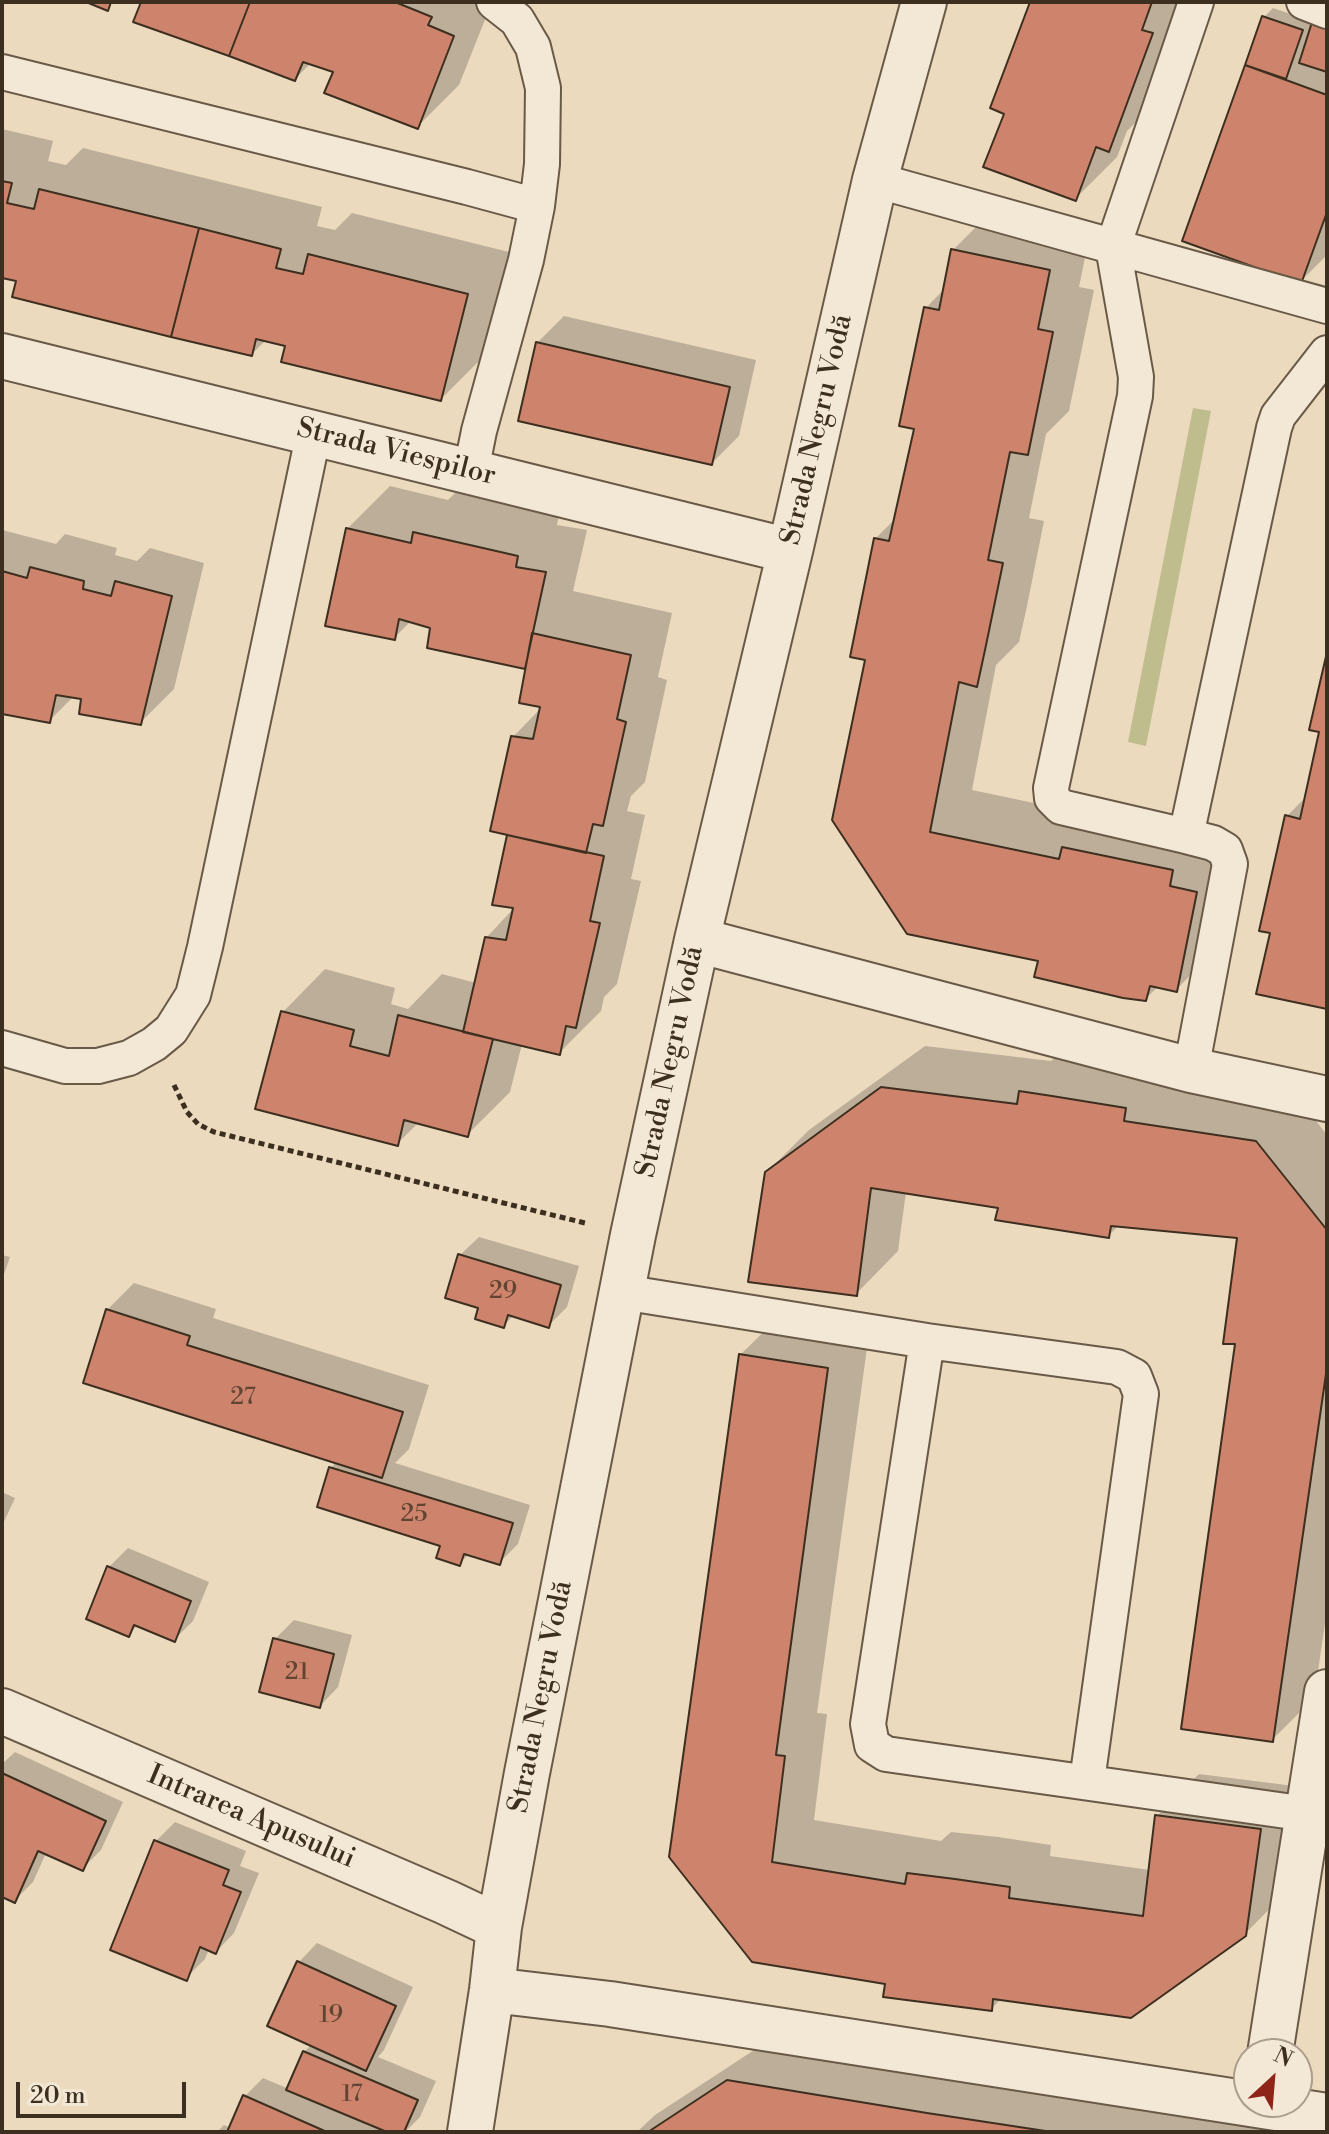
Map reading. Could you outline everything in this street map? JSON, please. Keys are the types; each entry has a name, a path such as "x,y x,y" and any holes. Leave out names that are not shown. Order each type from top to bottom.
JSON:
{"street":[{"name":"Strada Negru Vodă","path":"470,2132 499,1927 633,1235 697,940 875,180 924,2"},
{"name":"Strada Viespilor","path":"2,356 790,551"},
{"path":"697,940 1191,1070 1327,1099"},
{"path":"1273,2038 1327,1692"},
{"name":"Intrarea Apusului","path":"2,1711 499,1927"},
{"path":"492,1990 610,2004 1233,2100"}],"lane":[{"path":"471,471 526,260 542,164 543,88 533,47 517,20 494,2"},
{"path":"1191,1070 1230,864 1225,850 1213,843 1061,807 1052,798 1051,788 1135,396 1136,377 1113,247 1196,2"},
{"path":"1304,2 1327,11"},
{"path":"2,72 537,206"},
{"path":"875,180 1327,306"},
{"path":"1186,836 1274,428 1278,416 1327,353"},
{"path":"2,1048 65,1066 98,1066 129,1058 171,1030 193,995 314,432"},
{"path":"622,1292 927,1341 1117,1367 1134,1376 1141,1394 1087,1781"},
{"path":"927,1341 868,1724 872,1745 886,1754 1307,1814"}],"path":[{"path":"169,1075 187,1112 198,1124 214,1132 633,1235"}],"shaded area":[{"path":"1193,408 1211,411 1146,746 1128,742"}],"building":[{"path":"86,2 111,2 108,11"},
{"path":"141,2 250,2 229,56 133,22"},
{"path":"250,2 395,2 432,17 428,25 454,36 418,129 324,93 333,72 303,62 295,81 229,56"},
{"path":"1030,2 1152,2 1142,30 1153,33 1109,152 1096,147 1076,201 983,167 1004,114 990,108"},
{"path":"1262,16 1303,30 1286,79 1245,65"},
{"path":"1313,19 1327,24 1327,72 1299,63"},
{"path":"1245,65 1327,95 1327,212 1301,284 1182,241"},
{"path":"2,181 12,183 7,203 34,209 39,189 199,228 171,337 12,297 16,281 2,278"},
{"path":"199,228 281,249 276,268 303,274 308,254 468,294 441,401 281,362 285,346 256,339 252,356 171,337"},
{"path":"951,249 1050,270 1038,329 1053,332 1028,455 1010,452 988,560 1003,563 985,650 977,687 959,682 930,832 1059,859 1062,847 1173,870 1170,886 1197,892 1177,992 1150,986 1146,1001 1034,977 1038,961 907,934 832,820 865,660 850,657 874,538 889,541 914,429 899,426 924,307 939,310"},
{"path":"536,342 730,387 712,465 518,421"},
{"path":"346,528 411,543 413,532 518,556 516,567 546,572 525,669 427,648 430,628 399,619 395,640 325,626"},
{"path":"30,567 84,581 83,589 111,596 115,581 172,596 141,725 79,714 81,699 56,695 50,723 2,714 2,571 27,578"},
{"path":"532,633 631,655 617,719 626,722 603,826 593,824 586,853 490,831 511,736 533,739 540,707 519,703"},
{"path":"1327,652 1327,1009 1256,994 1270,933 1259,931 1285,815 1300,819 1319,732 1309,730"},
{"path":"507,835 604,856 590,921 600,923 576,1028 566,1026 560,1055 463,1032 485,937 506,940 513,908 492,905"},
{"path":"281,1011 354,1030 350,1046 389,1056 398,1015 493,1039 468,1137 404,1120 398,1146 255,1109"},
{"path":"881,1087 1017,1104 1019,1091 1126,1108 1124,1121 1256,1141 1327,1230 1327,1367 1273,1742 1181,1729 1235,1344 1223,1344 1237,1238 1111,1226 1109,1238 995,1220 998,1208 871,1188 857,1296 748,1282 765,1172"},
{"path":"458,1254 561,1285 549,1328 508,1315 504,1328 475,1319 478,1308 445,1298"},
{"path":"106,1309 190,1336 187,1345 403,1412 382,1478 83,1383"},
{"path":"739,1354 828,1368 776,1755 785,1756 772,1862 905,1884 907,1873 1010,1887 1009,1898 1143,1916 1155,1815 1261,1829 1246,1936 1131,2018 993,1999 992,2011 883,1997 885,1984 752,1962 669,1857"},
{"path":"329,1467 513,1523 500,1565 464,1554 460,1566 436,1558 440,1546 317,1507"},
{"path":"107,1566 191,1601 175,1642 134,1625 129,1637 86,1619"},
{"path":"273,1638 334,1654 320,1708 259,1692"},
{"path":"2,1773 106,1821 83,1871 38,1851 15,1903 2,1897"},
{"path":"154,1840 229,1870 223,1885 241,1892 216,1954 200,1947 187,1981 110,1950"},
{"path":"297,1961 396,2006 366,2071 267,2026"},
{"path":"303,2051 418,2100 404,2132 387,2132 286,2090"},
{"path":"727,2080 927,2113 1052,2132 648,2132"},
{"path":"243,2095 327,2132 227,2132"}]}
